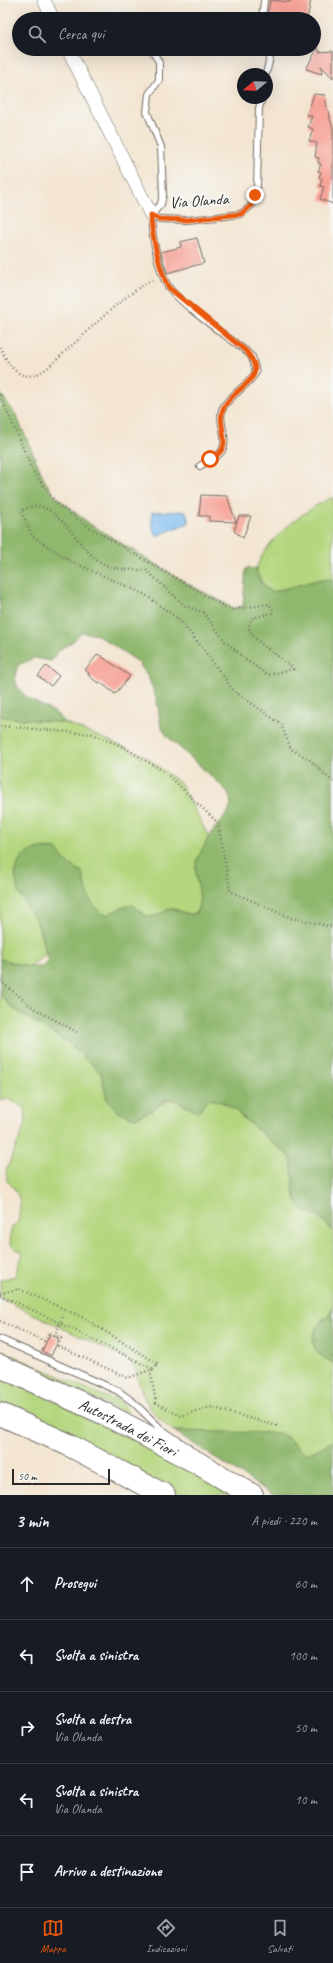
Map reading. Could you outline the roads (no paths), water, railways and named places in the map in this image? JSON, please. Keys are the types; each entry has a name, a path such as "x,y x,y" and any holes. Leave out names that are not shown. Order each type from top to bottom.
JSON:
{"highway":[{"name":"Autostrada dei Fiori","path":"0,1366 103,1413 245,1490"},
{"path":"0,1414 67,1444 164,1495"}],"street":[{"path":"44,0 50,12"},
{"name":"Via Olanda","path":"72,56 151,215"}],"lane":[{"path":"263,12 264,1"},
{"path":"155,56 159,62 159,80 149,94 147,112 160,147 163,195 161,204 151,215 151,225 163,274 169,288 252,357 256,372 251,380 224,406 222,414 224,443 222,451 217,456 200,466"},
{"path":"267,68 270,56"},
{"name":"Via Olanda","path":"151,215 159,219 187,220 217,218 241,214 252,205 257,186 260,104"},
{"path":"0,1339 118,1391 133,1402 161,1429 191,1449"},
{"path":"204,1458 245,1490"}],"water":[{"path":"186,511 189,523 156,536 152,525 152,512"}]}
